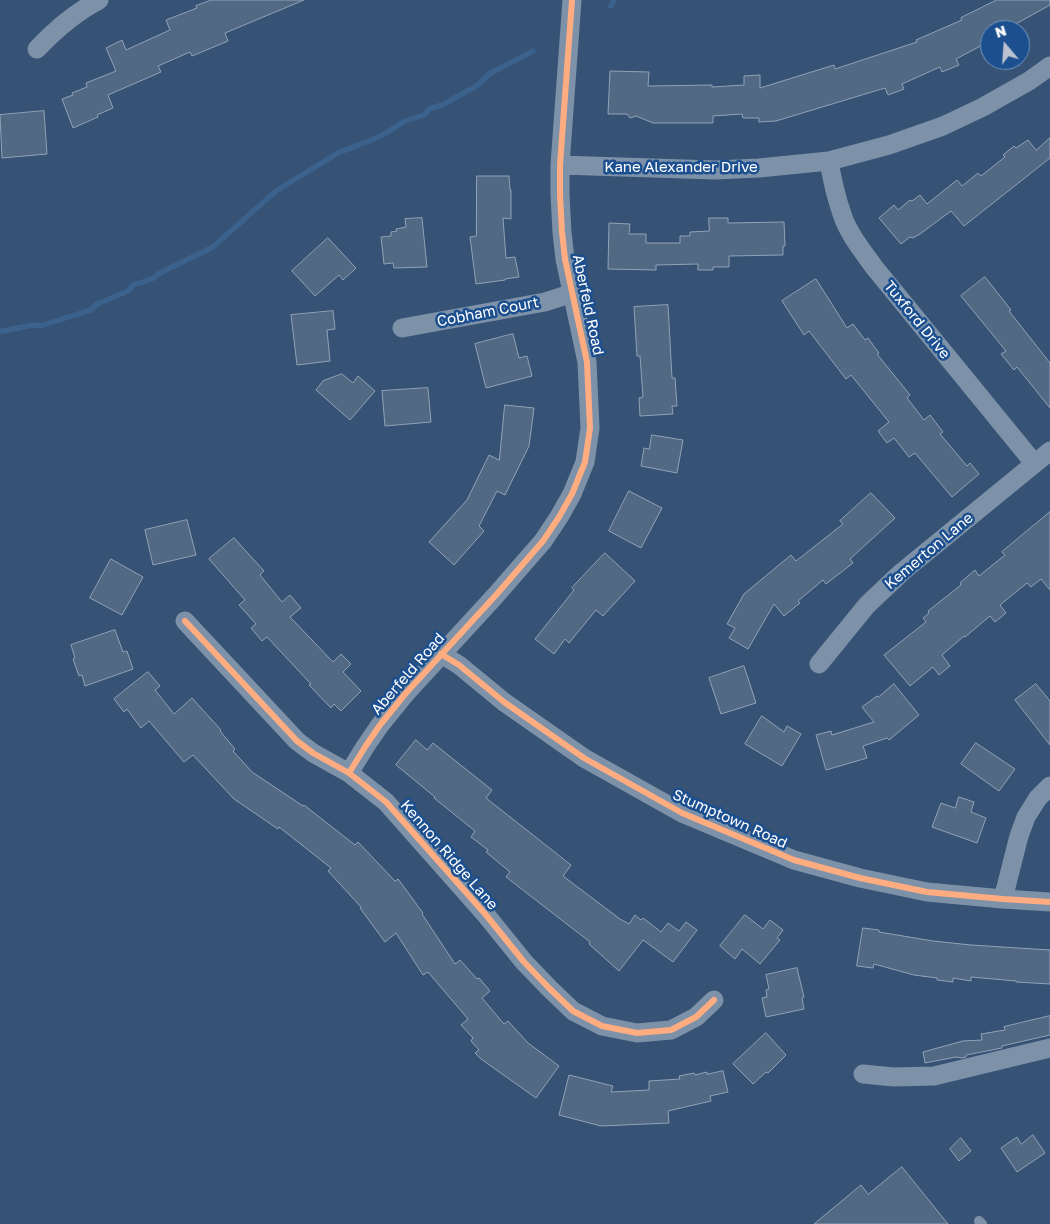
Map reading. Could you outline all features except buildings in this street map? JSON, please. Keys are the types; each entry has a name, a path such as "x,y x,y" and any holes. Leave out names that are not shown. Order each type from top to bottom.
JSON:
{"street":[{"path":"37,48 62,25 90,4 99,0"},
{"name":"Aberfeld Road","path":"349,773 380,724 543,541 572,494 585,462 590,428 587,362 565,259 562,232 560,165 572,0"},
{"name":"Kane Alexander Drive","path":"560,165 715,170 829,161 889,145 943,126 983,107 1029,81 1050,66"},
{"name":"Tuxford Drive","path":"829,161 842,215 852,235 874,267 1034,463"},
{"name":"Cobham Court","path":"402,328 545,302 573,293"},
{"name":"Kemerton Lane","path":"819,664 867,605 902,572 1050,451"},
{"name":"Kennon Ridge Lane","path":"185,621 297,741 313,753 349,773 386,802 486,915 524,962 573,1011 602,1026 637,1033 671,1030 696,1017 714,1000"},
{"name":"Stumptown Road","path":"441,654 459,665 504,702 584,758 682,813 794,860 860,878 927,892 1050,902"},
{"path":"1003,899 1019,836 1026,817 1038,798 1050,786"},
{"path":"864,1074 894,1077 934,1076 1050,1048"}],"waterway":[{"path":"611,6 614,0"},
{"path":"0,331 33,325 40,326 91,310 97,304 128,291 133,285 152,279 158,274 213,247 276,191 338,153 381,136 405,121 424,115 429,109 442,105 478,85 489,74 533,51"}],"cycle path":[{"path":"349,773 380,725 406,693 543,541 572,494 585,462 590,428 587,362 565,259 560,195 560,165 572,0"},
{"path":"185,621 297,741 313,753 349,773 386,802 486,915 524,962 573,1011 602,1026 637,1033 671,1030 696,1017 714,1000"},
{"path":"441,654 459,665 504,702 584,758 682,813 794,860 860,878 927,892 1050,902"}]}
